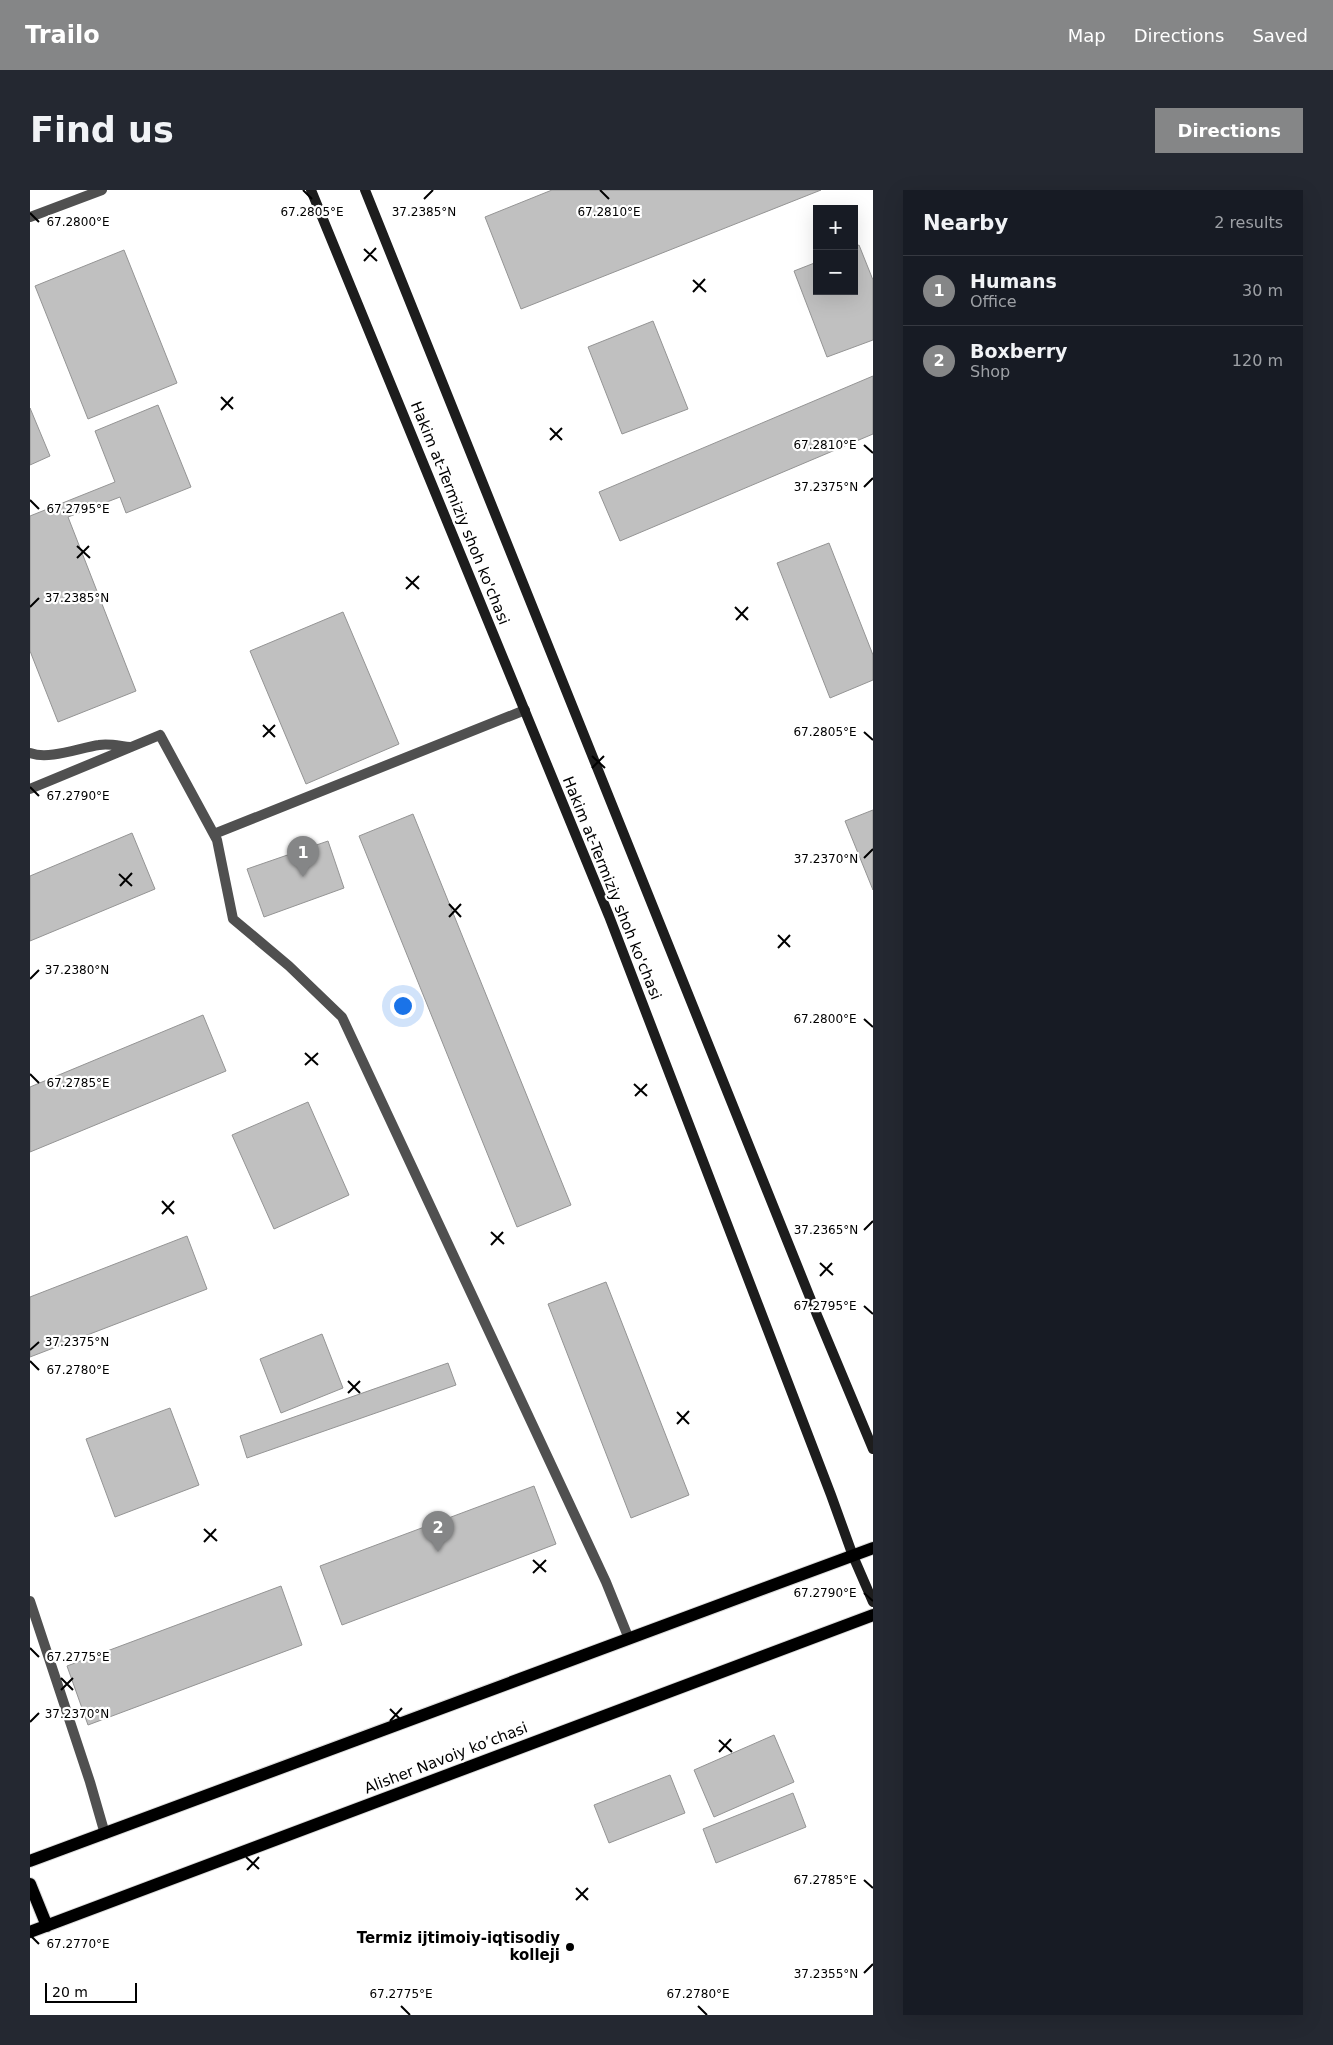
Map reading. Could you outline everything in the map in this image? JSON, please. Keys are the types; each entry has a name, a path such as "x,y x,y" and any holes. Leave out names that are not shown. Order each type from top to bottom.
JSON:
{"main road":[{"name":"Hakim at-Termiziy shoh ko'chasi","path":"312,190 609,916 831,1494 853,1556 873,1602"},
{"path":"365,190 817,1315 873,1449"},
{"path":"30,1861 873,1548"},
{"name":"Alisher Navoiy ko’chasi","path":"30,1932 873,1615"},
{"path":"30,1884 47,1926"}],"street":[{"path":"30,217 102,190"},
{"path":"214,834 525,710"},
{"path":"30,789 160,735 218,840 233,918 289,966 342,1017 602,1573 629,1639"},
{"path":"30,753 37,756 45,755 101,744 131,747"},
{"path":"30,1601 87,1772 104,1834"}],"building":[{"path":"552,190 821,190 521,309 485,217"},
{"path":"858,245 873,280 873,340 827,357 794,271 813,264 813,295 858,295"},
{"path":"124,250 177,383 88,419 35,286"},
{"path":"653,321 688,409 622,434 588,347"},
{"path":"873,376 873,434 620,541 599,492"},
{"path":"158,405 191,487 126,513 120,497 68,517 136,691 58,722 30,651 30,516 115,482 95,431"},
{"path":"30,408 50,456 30,465"},
{"path":"829,543 873,655 873,680 830,698 777,563"},
{"path":"343,612 399,744 306,784 250,651"},
{"path":"873,810 873,890 845,821"},
{"path":"413,814 571,1205 517,1227 359,836"},
{"path":"132,833 155,889 30,941 30,876"},
{"path":"328,841 344,888 264,917 247,869"},
{"path":"203,1015 226,1071 30,1152 30,1087"},
{"path":"308,1102 349,1195 274,1229 232,1135"},
{"path":"187,1236 207,1289 30,1357 30,1297"},
{"path":"606,1282 689,1495 631,1518 548,1304"},
{"path":"322,1334 343,1388 281,1413 260,1359"},
{"path":"448,1363 456,1385 247,1458 240,1436"},
{"path":"170,1408 199,1485 115,1517 86,1439"},
{"path":"534,1486 556,1544 342,1625 320,1566"},
{"path":"281,1586 302,1645 88,1725 67,1666"},
{"path":"774,1735 794,1782 714,1817 694,1770"},
{"path":"670,1775 685,1813 609,1843 594,1805"},
{"path":"793,1793 806,1827 716,1863 703,1829"}],"place":[{"name":"Humans","path":"303,877"},
{"name":"Boxberry","path":"438,1552"},
{"name":"Termiz ijtimoiy-iqtisodiy kolleji","path":"570,1947"}]}
